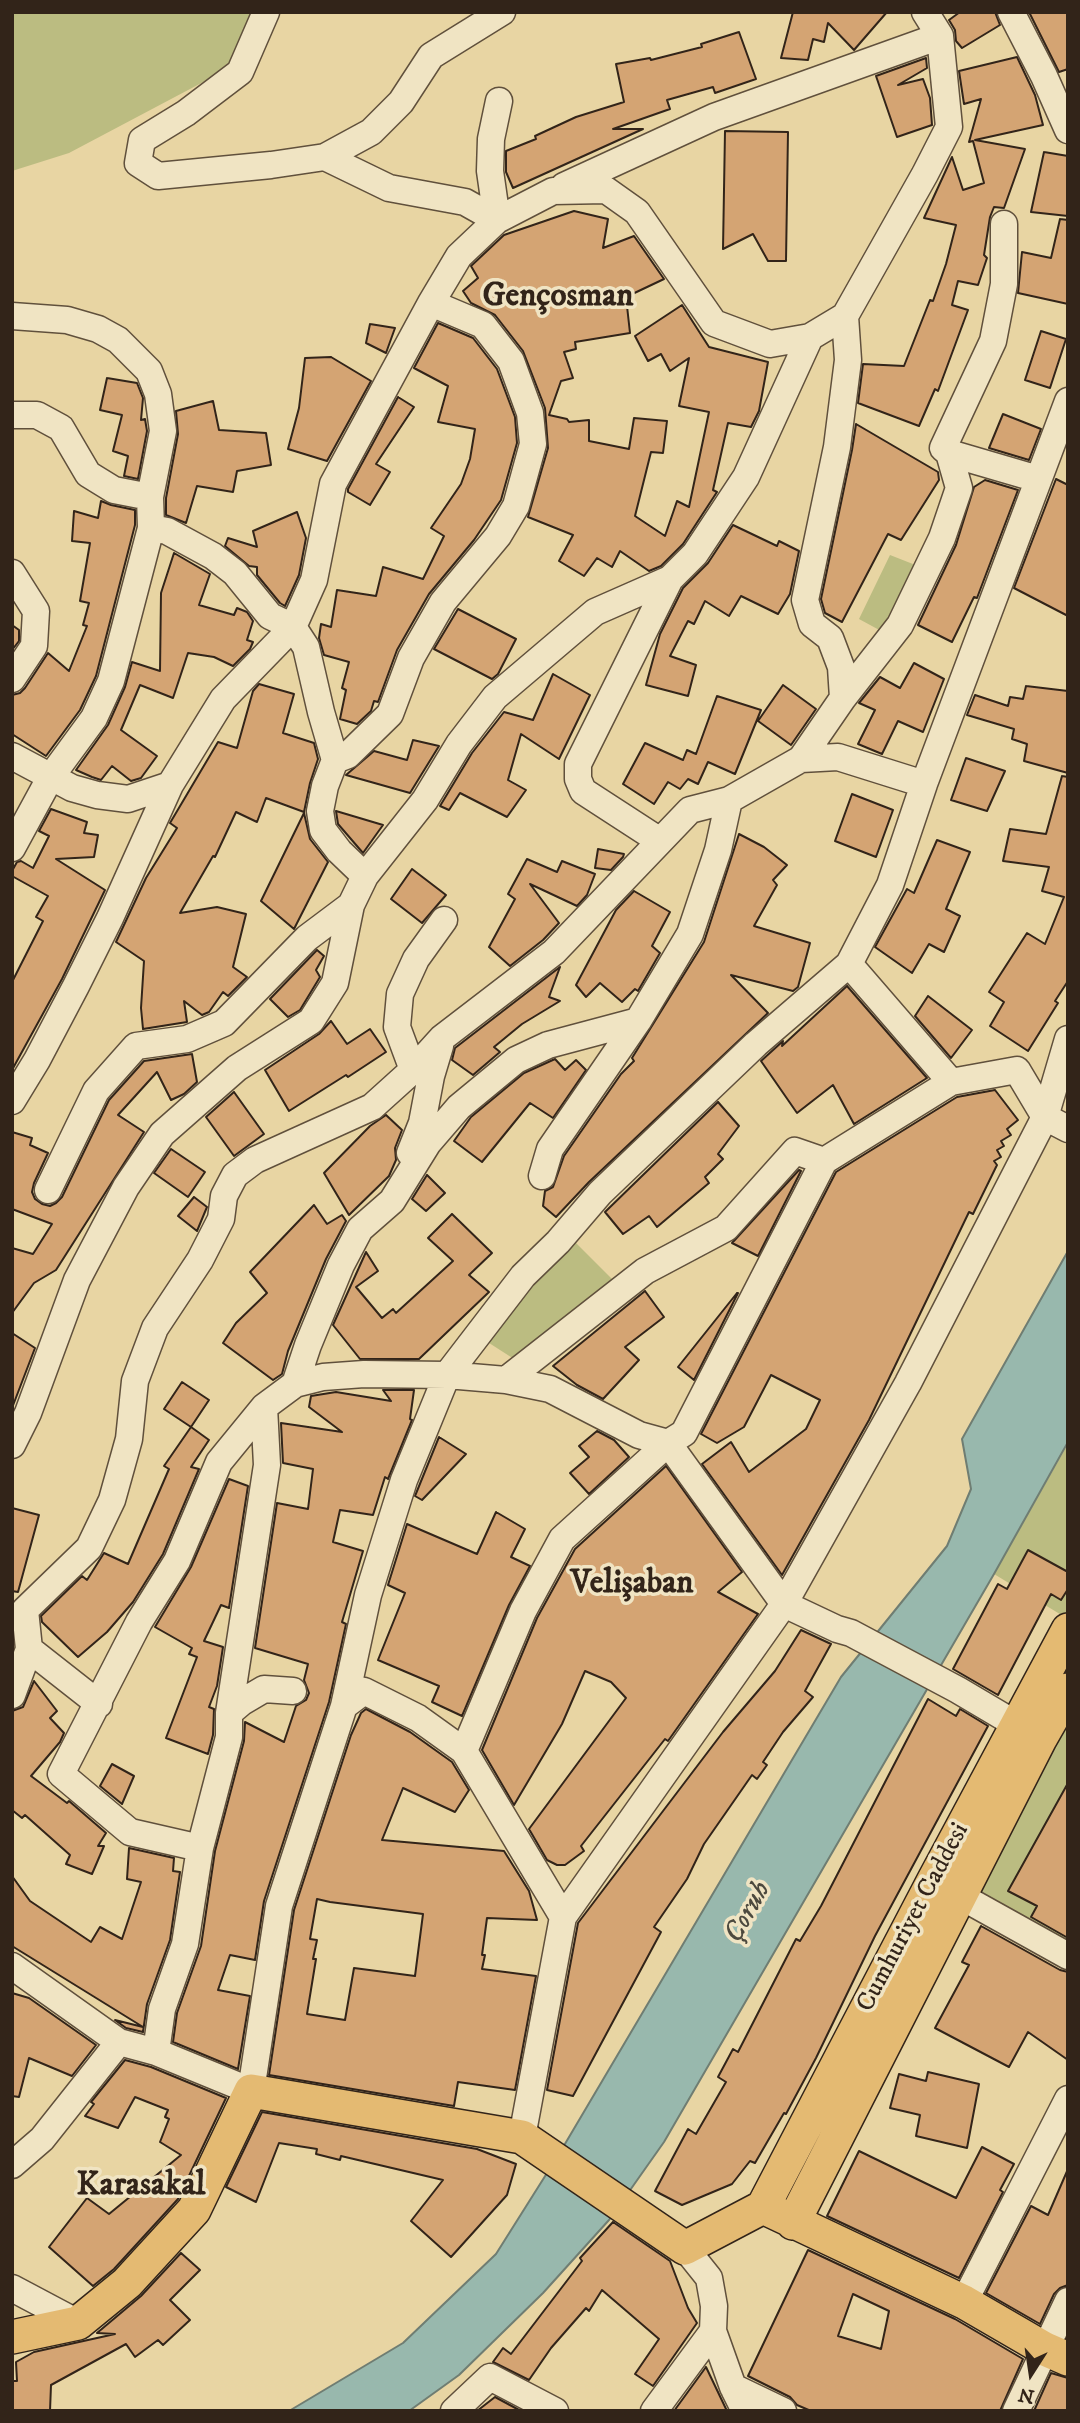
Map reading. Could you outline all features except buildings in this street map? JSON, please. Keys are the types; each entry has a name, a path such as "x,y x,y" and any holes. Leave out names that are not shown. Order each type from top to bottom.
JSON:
{"main road":[{"name":"Cumhuriyet Caddesi","path":"763,2207 946,1888 1029,1732 1068,1630"},
{"name":"Cumhuriyet Caddesi","path":"1029,1732 1068,1690"},
{"name":"Cumhuriyet Caddesi","path":"793,2222 946,1888"},
{"path":"12,2337 78,2323 127,2283 194,2210 251,2091 532,2143 685,2248 763,2207 964,2302 1056,2354"}],"street":[{"path":"266,12 240,72 186,113 142,140 138,163 158,176 325,157 371,132 401,103 430,56 502,12"},
{"path":"553,191 607,190 637,212 714,323 770,344 810,337 845,316 949,127 940,36 925,12"},
{"path":"1011,12 1068,130"},
{"path":"12,1101 37,1060 110,918 170,785 223,699 293,626 314,580 333,484 430,303 459,256 497,220 553,191 714,117 940,36"},
{"path":"497,220 490,171 491,139 499,101"},
{"path":"325,157 389,188 465,202 497,220"},
{"path":"1004,224 1004,284 993,341 943,448 949,453 1038,479"},
{"path":"335,760 348,755 390,714 411,658 443,601 498,536 516,506 533,444 530,413 512,361 483,325 430,303"},
{"path":"12,316 67,320 97,329 117,340 149,372 158,394 163,431 150,497 150,528 111,681 93,718 50,778 12,848"},
{"path":"843,698 838,657 830,638 812,624 805,600 837,447 848,360 845,316"},
{"path":"660,841 583,791 578,779 578,764 670,579 695,554 746,477 810,337"},
{"path":"12,1966 119,2042 156,2052 251,2091 279,1906 344,1706 368,1595 400,1492 447,1375 523,1276 558,1242 600,1193 756,1044 849,964 890,885 924,784 1066,410"},
{"path":"12,415 37,415 61,428 88,474 114,490 150,497"},
{"path":"12,1695 29,1649 19,1606 89,1548 112,1500 130,1439 135,1381 155,1328 205,1250 221,1219 224,1196 235,1175 255,1160 372,1107 413,1070 442,1038 554,952 690,810 729,800 801,759 843,698 900,625 942,538 959,488 949,453"},
{"path":"150,528 167,531 213,556 235,573 270,616 293,626 306,647 335,760 325,786 320,811 323,830 339,852 365,876"},
{"path":"12,573 36,611 34,646 12,679"},
{"path":"12,1445 77,1280 126,1187 162,1134 237,1068 311,1021 335,983 351,905 365,876 425,800 459,744 495,697 595,612 670,579"},
{"path":"12,756 50,778 97,795 128,799 170,785"},
{"path":"801,759 838,757 924,784"},
{"path":"542,1176 550,1149 638,1021 690,933 718,850 729,800"},
{"path":"48,1190 96,1091 136,1046 187,1040 224,1023 307,938 351,905"},
{"path":"413,1070 397,1027 400,994 416,959 444,920"},
{"path":"849,964 951,1082"},
{"path":"295,1384 341,1265 360,1229 392,1201 428,1143 459,1107 516,1060 548,1045 638,1021"},
{"path":"392,1201 422,1123 442,1038"},
{"path":"532,2143 563,1917 784,1604 1056,1123 1068,1040"},
{"path":"464,1751 523,1611 562,1539 668,1443 684,1433 824,1161 951,1082 1017,1070 1056,1123"},
{"path":"506,1380 645,1271 726,1228 795,1151 824,1161"},
{"path":"200,1848 130,1832 61,1774 139,1622 177,1561 219,1462 264,1407 295,1384 323,1377 364,1374 447,1375 506,1380 550,1389 639,1435 668,1443 784,1604 851,1633 958,1690 1029,1732"},
{"path":"156,2052 162,2009 185,1944 200,1848 229,1737 229,1713 267,1465 264,1407"},
{"path":"29,1649 99,1704"},
{"path":"229,1713 264,1689 293,1691"},
{"path":"344,1706 364,1690 418,1718 464,1751 563,1917"},
{"path":"946,1888 1068,1956"},
{"path":"12,2165 42,2139 119,2042"},
{"path":"964,2302 1068,2099"},
{"path":"685,2248 709,2278 714,2306 713,2331 739,2399 783,2411"},
{"path":"12,2288 78,2323"},
{"path":"1016,2411 1056,2354 1068,2301"},
{"path":"654,2411 713,2331"},
{"path":"454,2411 490,2377 555,2411"}],"green space":[{"path":"12,12 278,12 271,29 207,80 69,153 12,171"},
{"path":"890,555 918,566 883,632 859,619"},
{"path":"574,1241 614,1281 514,1359 486,1341 519,1301"},
{"path":"1068,1444 1068,1619 994,1574"},
{"path":"1068,1696 1068,1956 959,1896"}],"water":[{"name":"Çoruh","path":"1068,1251 1068,1442 664,2142 609,2220 543,2293 459,2375 409,2411 289,2411 403,2343 496,2254 559,2154 841,1677 947,1546 971,1489 962,1439"}],"district":[{"name":"Gençosman","path":"558,298"},
{"name":"Velişaban","path":"632,1585"},
{"name":"Karasakal","path":"141,2187"}]}
